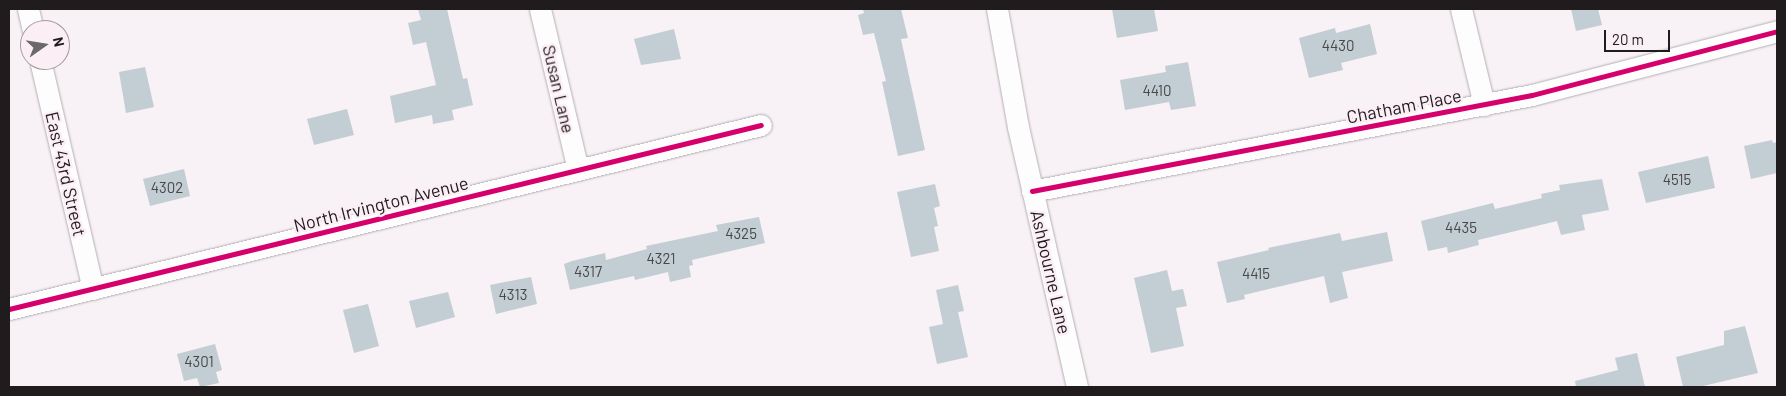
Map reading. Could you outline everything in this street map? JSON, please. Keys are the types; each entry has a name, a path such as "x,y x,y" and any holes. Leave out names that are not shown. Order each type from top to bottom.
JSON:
{"street":[{"name":"Susan Lane","path":"540,9 578,170"},
{"name":"Ashbourne Lane","path":"997,9 1032,191 1077,387"},
{"path":"1461,9 1484,105"},
{"name":"Chatham Place","path":"1032,191 1484,105 1777,31"},
{"name":"East 43rd Street","path":"42,70 92,289"},
{"name":"North Irvington Avenue","path":"9,309 761,125"}],"building":[{"path":"418,9 447,9 463,79 467,78 473,105 452,110 454,120 433,124 432,115 395,123 390,96 436,85 426,42 413,45 408,23 421,20"},
{"path":"863,9 901,9 908,38 901,39 925,150 898,156 882,82 886,81 874,33 863,35 858,15 864,13"},
{"path":"1112,9 1154,9 1158,31 1117,38"},
{"path":"1571,9 1598,9 1602,25 1576,31"},
{"path":"1370,24 1377,54 1341,63 1343,70 1309,78 1299,38 1335,28 1336,33"},
{"path":"674,29 681,59 641,65 634,39"},
{"path":"1188,62 1196,106 1171,110 1169,102 1125,110 1120,80 1166,72 1165,66"},
{"path":"145,67 154,107 126,113 119,72"},
{"path":"347,109 354,135 314,145 307,119"},
{"path":"1772,140 1773,143 1777,142 1777,173 1751,179 1744,146"},
{"path":"1708,156 1715,188 1646,203 1638,172"},
{"path":"184,169 190,196 150,206 143,179"},
{"path":"1602,179 1609,210 1582,215 1585,230 1561,235 1557,221 1478,240 1479,245 1448,253 1447,247 1428,251 1421,221 1493,203 1495,209 1542,198 1541,194 1560,190 1559,185"},
{"path":"935,184 940,206 934,208 938,226 934,227 939,251 911,257 897,192"},
{"path":"759,217 765,243 692,260 693,265 689,266 691,277 670,282 668,272 635,280 634,276 570,290 564,264 605,253 606,260 647,249 646,246 718,231 716,225"},
{"path":"1387,232 1393,261 1342,272 1348,298 1330,303 1324,276 1244,295 1245,299 1227,303 1217,262 1269,250 1268,248 1340,233 1342,241"},
{"path":"1167,270 1172,291 1183,289 1187,306 1176,308 1184,346 1151,353 1134,278"},
{"path":"531,277 537,304 496,314 490,285"},
{"path":"958,285 964,311 958,312 968,357 937,364 929,327 943,324 936,290"},
{"path":"448,292 455,317 416,328 409,301"},
{"path":"368,304 379,346 354,353 343,310"},
{"path":"1745,326 1758,373 1699,387 1683,387 1676,357 1724,345 1724,331"},
{"path":"215,344 222,370 216,372 219,383 200,387 197,378 184,381 177,354"},
{"path":"1637,353 1645,387 1576,387 1575,381 1618,370 1615,358"}],"cycle path":[{"path":"1032,191 1532,95 1777,31"},
{"path":"9,309 761,125"}]}
